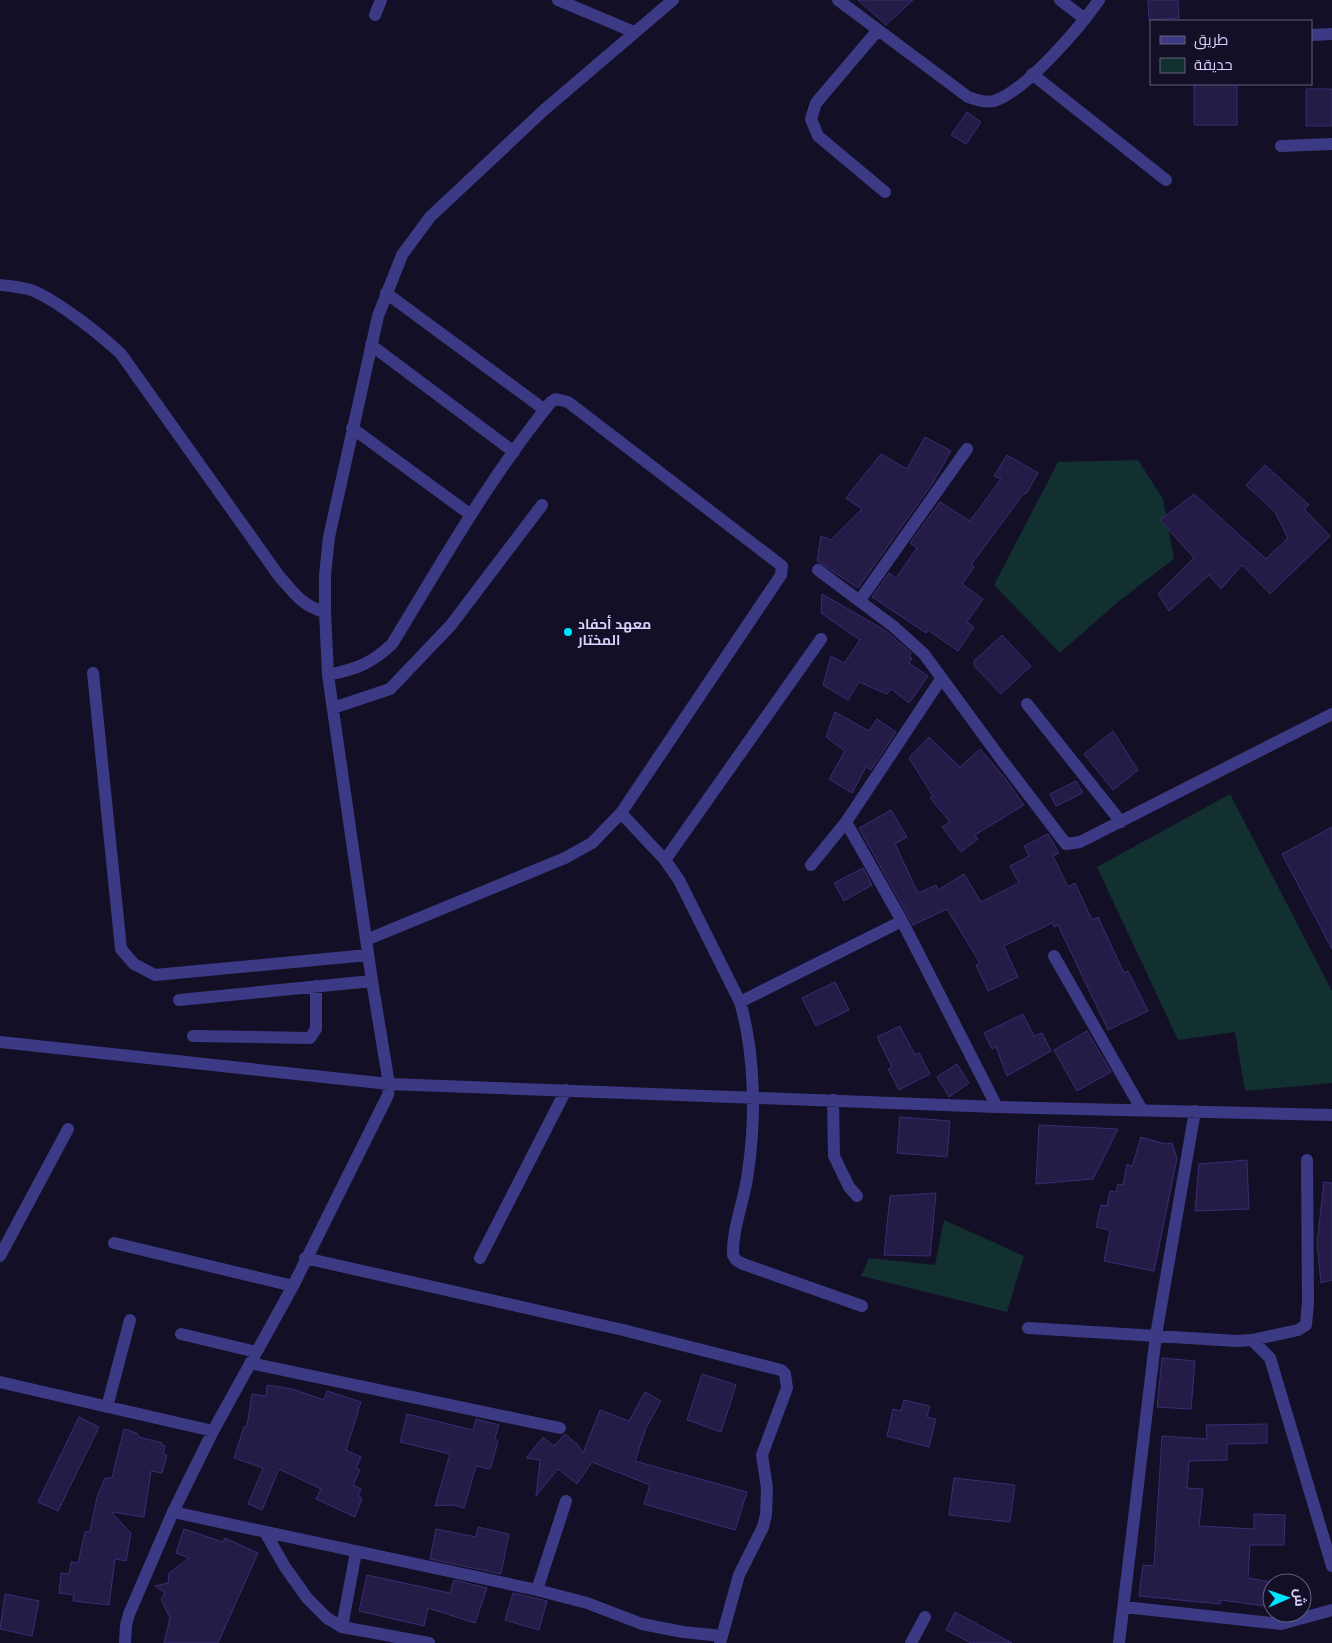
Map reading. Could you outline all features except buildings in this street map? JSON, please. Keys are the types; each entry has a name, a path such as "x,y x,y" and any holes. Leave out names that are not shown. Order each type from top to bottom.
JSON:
{"street":[{"path":"375,15 381,0"},
{"path":"558,0 634,32"},
{"path":"125,1643 129,1614 173,1512 213,1431 293,1286 305,1258 385,1106 389,1084 368,955 328,674 324,575 329,537 352,428 371,345 386,293 402,255 430,217 544,110 673,0"},
{"path":"838,0 968,97 979,101 993,102 1006,95 1032,74 1085,19 1099,0"},
{"path":"1060,0 1085,19"},
{"path":"878,30 816,103 811,119 818,136 885,192"},
{"path":"1312,35 1332,34"},
{"path":"1032,74 1166,180"},
{"path":"1281,146 1332,144"},
{"path":"0,285 31,290 45,297 96,333 121,354 279,576 296,596 310,608 325,612"},
{"path":"386,293 545,410"},
{"path":"371,345 514,452"},
{"path":"328,674 356,669 377,658 392,644 471,515 514,452 545,410 556,399 568,402 779,564 783,570 621,813 592,843 581,850 366,940"},
{"path":"352,428 471,515"},
{"path":"860,600 967,449"},
{"path":"333,708 390,689 451,625 542,505"},
{"path":"818,570 860,600 914,644 1066,844 1080,842 1121,822 1332,714"},
{"path":"666,860 821,639"},
{"path":"93,673 121,949 134,964 155,976 368,955"},
{"path":"811,865 846,822 942,679"},
{"path":"1027,704 1121,822"},
{"path":"621,813 666,860 686,891 740,1002 750,1047 752,1097 748,1171 733,1249 736,1260 862,1306"},
{"path":"846,822 902,921 997,1108"},
{"path":"740,1002 902,921"},
{"path":"1054,956 1142,1110"},
{"path":"179,1000 372,980"},
{"path":"193,1036 310,1038 316,1029 316,986"},
{"path":"0,1042 389,1084 833,1100 997,1108 1332,1115"},
{"path":"480,1258 566,1090"},
{"path":"833,1100 834,1156 850,1187 857,1196"},
{"path":"1119,1643 1156,1336 1195,1111"},
{"path":"0,1256 6,1233 68,1129"},
{"path":"1028,1328 1237,1341 1252,1340 1298,1330 1306,1325 1308,1302 1307,1160"},
{"path":"114,1243 293,1286"},
{"path":"173,1512 538,1590 587,1604 642,1624 721,1640 739,1575 766,1516 767,1488 762,1455 787,1388 785,1374 781,1370 623,1330 305,1258"},
{"path":"107,1407 130,1320"},
{"path":"181,1334 253,1358 560,1428"},
{"path":"1252,1340 1270,1358 1332,1566"},
{"path":"0,1382 213,1431"},
{"path":"538,1590 566,1502"},
{"path":"265,1532 285,1567 307,1598 327,1618 342,1627 429,1643"},
{"path":"342,1627 356,1552"},
{"path":"1124,1607 1281,1624 1332,1610"},
{"path":"911,1643 925,1617"}],"green space":[{"path":"1138,460 1163,499 1174,559 1119,601 1060,653 994,585 1058,462"},
{"path":"1230,794 1332,991 1332,1083 1245,1091 1235,1032 1178,1040 1097,867"},
{"path":"944,1220 1024,1256 1007,1312 861,1276 869,1258 935,1265"}],"place":[{"name":"معهد أحفاد المختار","path":"568,632"}]}
